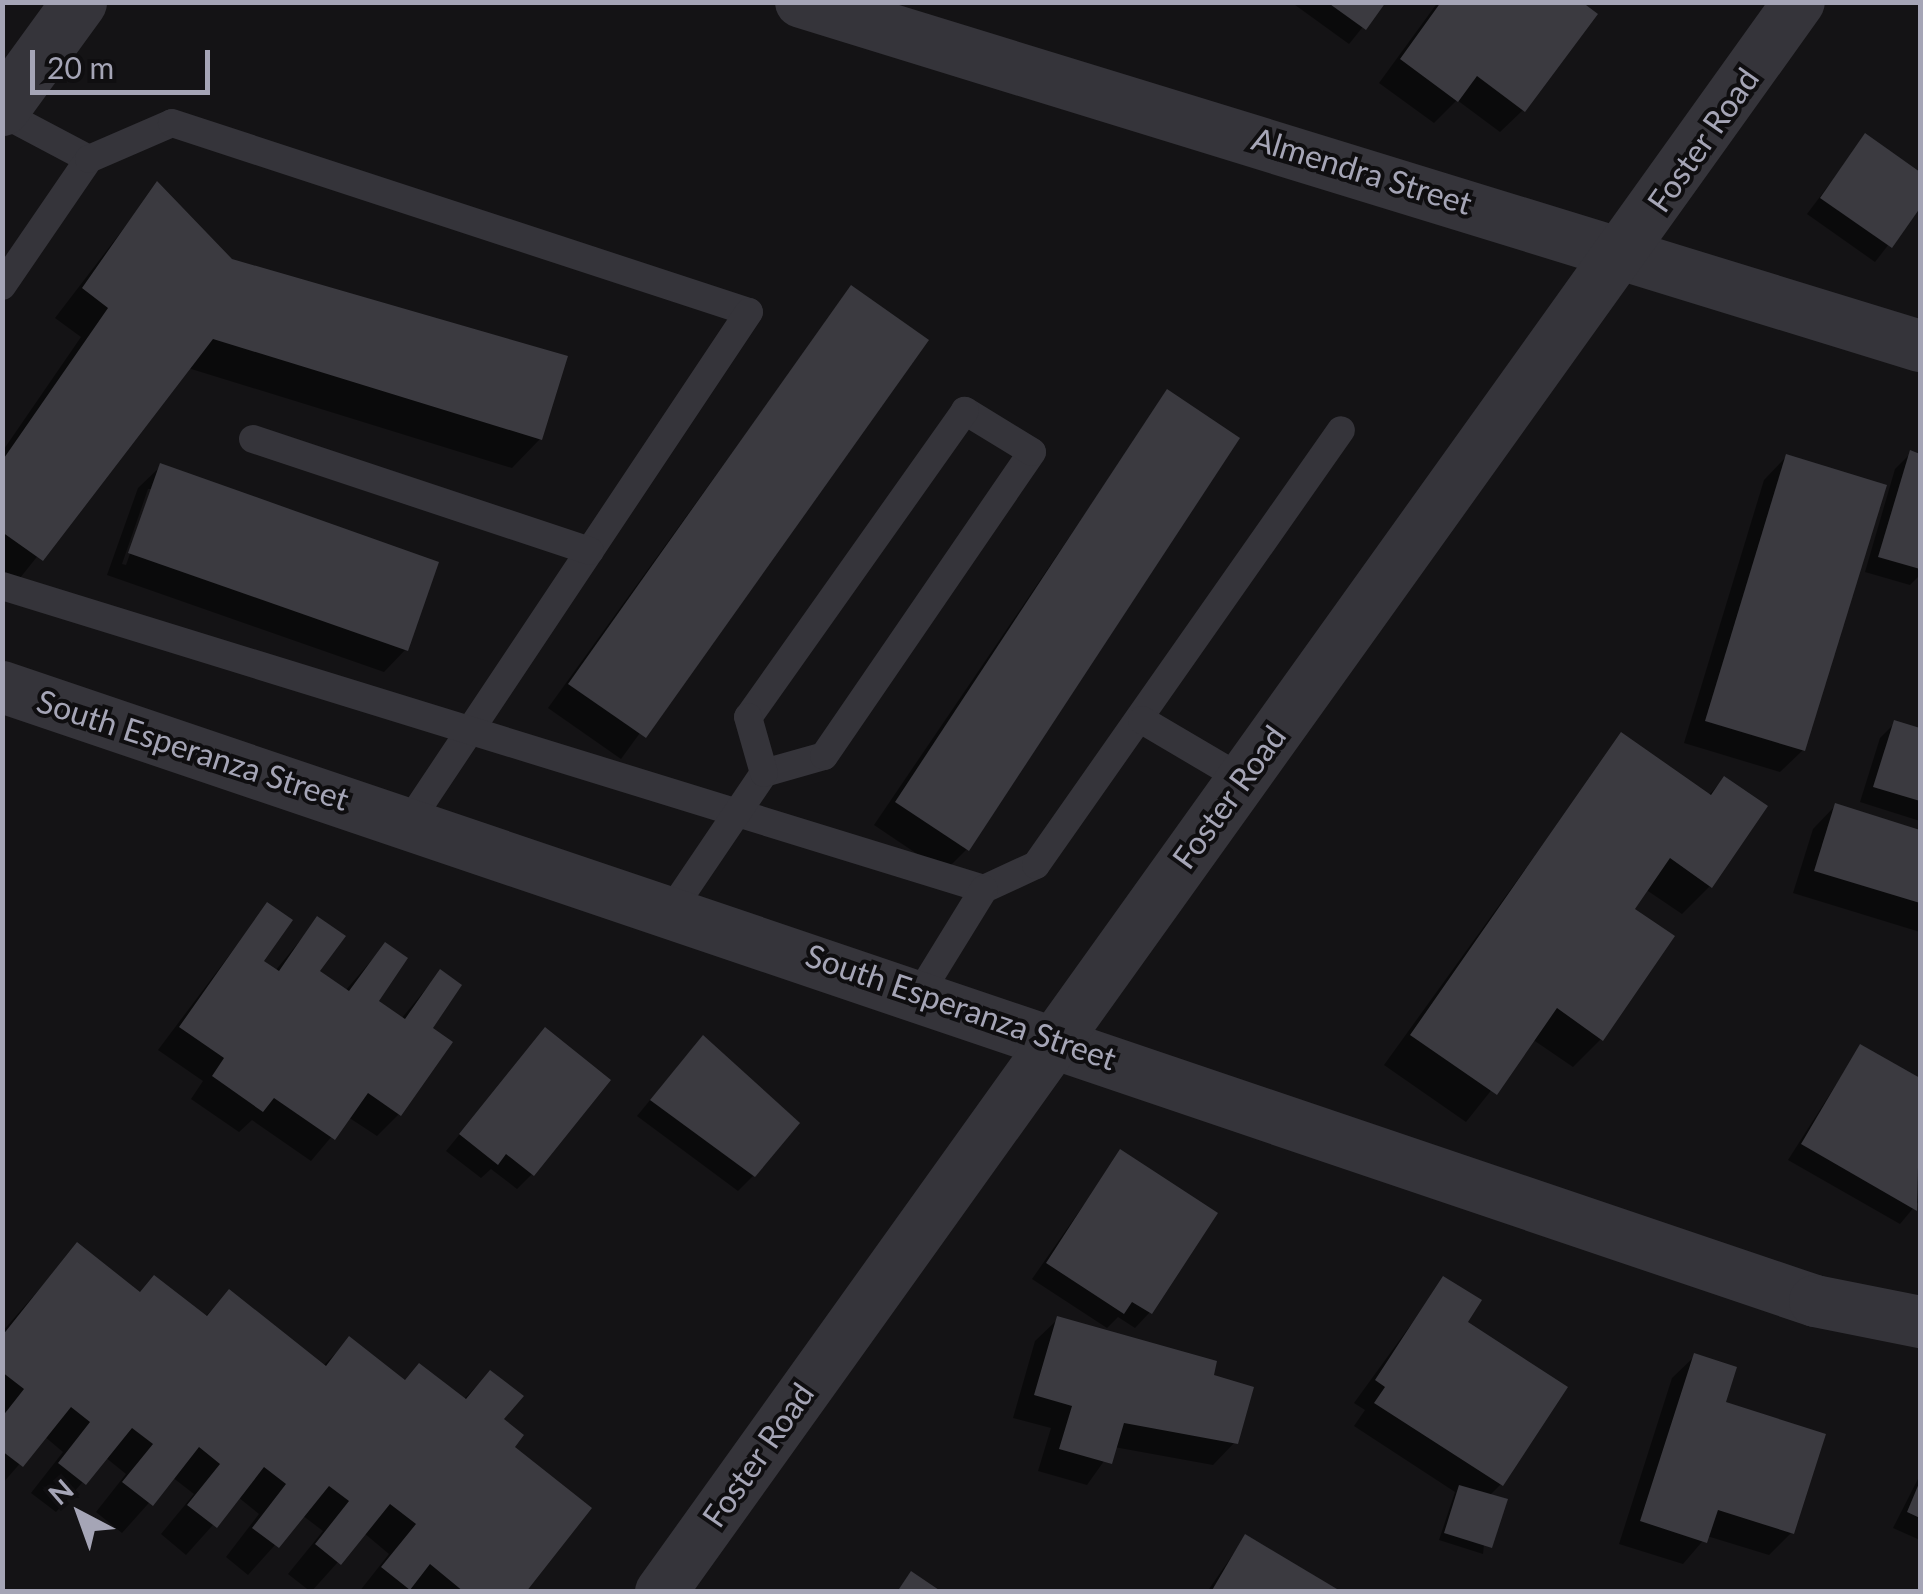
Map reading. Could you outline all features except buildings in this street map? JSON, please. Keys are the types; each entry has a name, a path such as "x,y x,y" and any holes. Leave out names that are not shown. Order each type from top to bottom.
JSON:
{"street":[{"path":"2,110 79,2"},
{"name":"Almendra Street","path":"802,2 1626,251 1920,346"},
{"name":"Foster Road","path":"661,1592 1055,1038 1626,251 1798,2"},
{"name":"South Esperanza Street","path":"2,687 1055,1038 1815,1301 1920,1322"}],"lane":[{"path":"2,110 90,159"},
{"path":"2,286 90,159 172,123 749,312 409,822"},
{"path":"672,909 764,773 824,756 1032,452 965,411 748,717 764,773"},
{"path":"920,993 984,889 1036,865 1142,720 1342,430"},
{"path":"253,439 590,551"},
{"path":"2,586 984,889"},
{"path":"1142,720 1242,779"}]}
